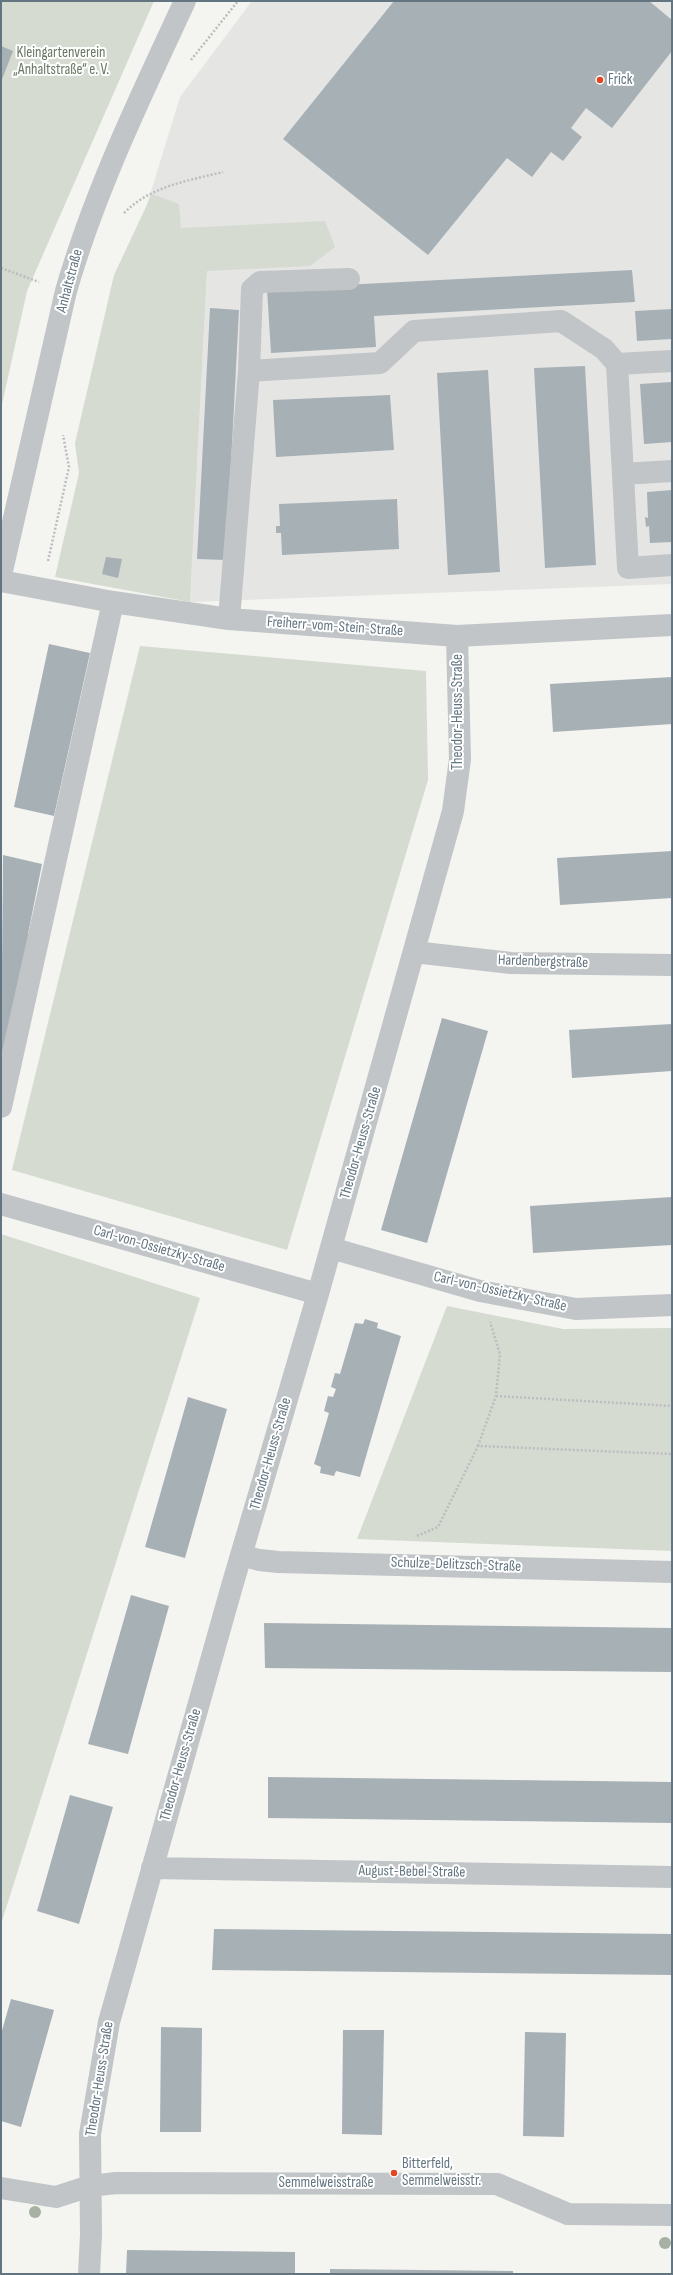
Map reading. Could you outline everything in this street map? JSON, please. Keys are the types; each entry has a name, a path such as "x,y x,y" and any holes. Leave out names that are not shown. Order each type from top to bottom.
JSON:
{"street":[{"name":"Anhaltstraße","path":"1,575 66,291 90,214 114,156 185,1"},
{"path":"229,619 249,371 252,289 260,282 349,279"},
{"path":"249,371 380,363 414,331 561,321 604,349 617,364 628,568 672,565"},
{"path":"617,364 672,361"},
{"path":"623,474 672,471"},
{"name":"Freiherr-vom-Stein-Straße","path":"1,580 41,590 229,619 458,636 672,626"},
{"path":"1,1107 113,602"},
{"name":"Theodor-Heuss-Straße","path":"89,2274 90,2134 109,2022 241,1555 318,1294 453,811 458,774 461,712 458,636"},
{"name":"Hardenbergstraße","path":"414,952 511,963 672,965"},
{"name":"Carl-von-Ossietzky-Straße","path":"1,1204 318,1294"},
{"name":"Carl-von-Ossietzky-Straße","path":"331,1248 480,1291 576,1309 672,1305"},
{"name":"Schulze-Delitzsch-Straße","path":"241,1555 259,1560 278,1562 672,1572"},
{"name":"August-Bebel-Straße","path":"152,1868 672,1877"},
{"name":"Semmelweisstraße","path":"1,2188 56,2197 90,2186 116,2183 497,2184 568,2214 672,2215"}],"path":[{"path":"118,218 135,202 159,188 223,172"},
{"path":"1,268 66,291"},
{"path":"41,590 69,467 63,434"},
{"path":"410,1540 438,1527 478,1446 496,1396 500,1354 480,1291"},
{"path":"496,1396 672,1406"},
{"path":"478,1446 672,1454"}],"shaded area":[{"path":"252,1 672,1 672,584 190,602 207,272 127,270 180,97"}],"green space":[{"name":"Kleingartenverein „Anhaltstraße“ e. V.","path":"1,1 154,1 27,291 1,409"},
{"path":"152,194 179,204 181,228 325,221 335,247 310,266 207,271 190,602 55,577 79,473 75,443 114,275"},
{"path":"140,646 426,671 428,780 287,1250 12,1170"},
{"path":"1,1234 200,1298 1,1924"},
{"path":"447,1306 563,1329 672,1328 672,1551 357,1539"}],"building":[{"path":"394,1 649,1 672,20 672,51 612,128 586,108 571,128 582,137 563,161 551,152 532,177 507,158 428,255 283,139"},
{"path":"1,46 13,51 1,82"},
{"path":"632,270 635,302 374,316 376,347 271,353 267,289"},
{"path":"210,308 239,310 226,560 197,559"},
{"path":"672,309 672,339 637,341 635,311"},
{"path":"585,366 596,565 545,568 534,368"},
{"path":"488,370 500,572 448,575 437,373"},
{"path":"672,382 672,442 644,444 640,384"},
{"path":"390,395 394,450 276,457 273,400"},
{"path":"672,490 672,542 650,543 649,526 646,527 645,517 648,518 647,492"},
{"path":"397,499 399,549 282,555 281,533 276,533 276,526 280,526 279,504"},
{"path":"106,557 122,559 118,578 102,574"},
{"path":"49,644 90,653 54,816 14,807"},
{"path":"672,677 672,724 553,732 550,684"},
{"path":"672,851 672,898 560,905 557,858"},
{"path":"3,855 42,864 28,934 33,935 1,1076"},
{"path":"442,1018 488,1031 427,1243 381,1230"},
{"path":"672,1024 672,1071 572,1078 569,1030"},
{"path":"672,1197 672,1245 533,1253 530,1206"},
{"path":"365,1319 378,1323 377,1328 401,1336 360,1477 336,1471 334,1476 320,1473 321,1467 314,1464 329,1413 324,1411 328,1396 333,1397 336,1389 331,1387 335,1373 340,1374 355,1323 363,1324"},
{"path":"188,1397 227,1409 185,1558 145,1547"},
{"path":"131,1595 169,1606 128,1754 88,1744"},
{"path":"264,1623 672,1628 672,1672 265,1668"},
{"path":"268,1777 672,1782 672,1823 268,1818"},
{"path":"70,1795 113,1807 79,1924 37,1911"},
{"path":"214,1929 672,1934 672,1975 212,1970"},
{"path":"11,1999 54,2010 21,2127 1,2121 1,2034"},
{"path":"161,2027 202,2028 201,2132 160,2132"},
{"path":"343,2030 384,2030 382,2135 342,2134"},
{"path":"525,2032 566,2033 564,2137 523,2136"},
{"path":"127,2250 295,2252 295,2274 126,2274"},
{"path":"330,2269 513,2271 513,2274 330,2274"}],"place":[{"name":"Frick","path":"600,80"},
{"name":"Bitterfeld, Semmelweisstr.","path":"394,2173"}]}
